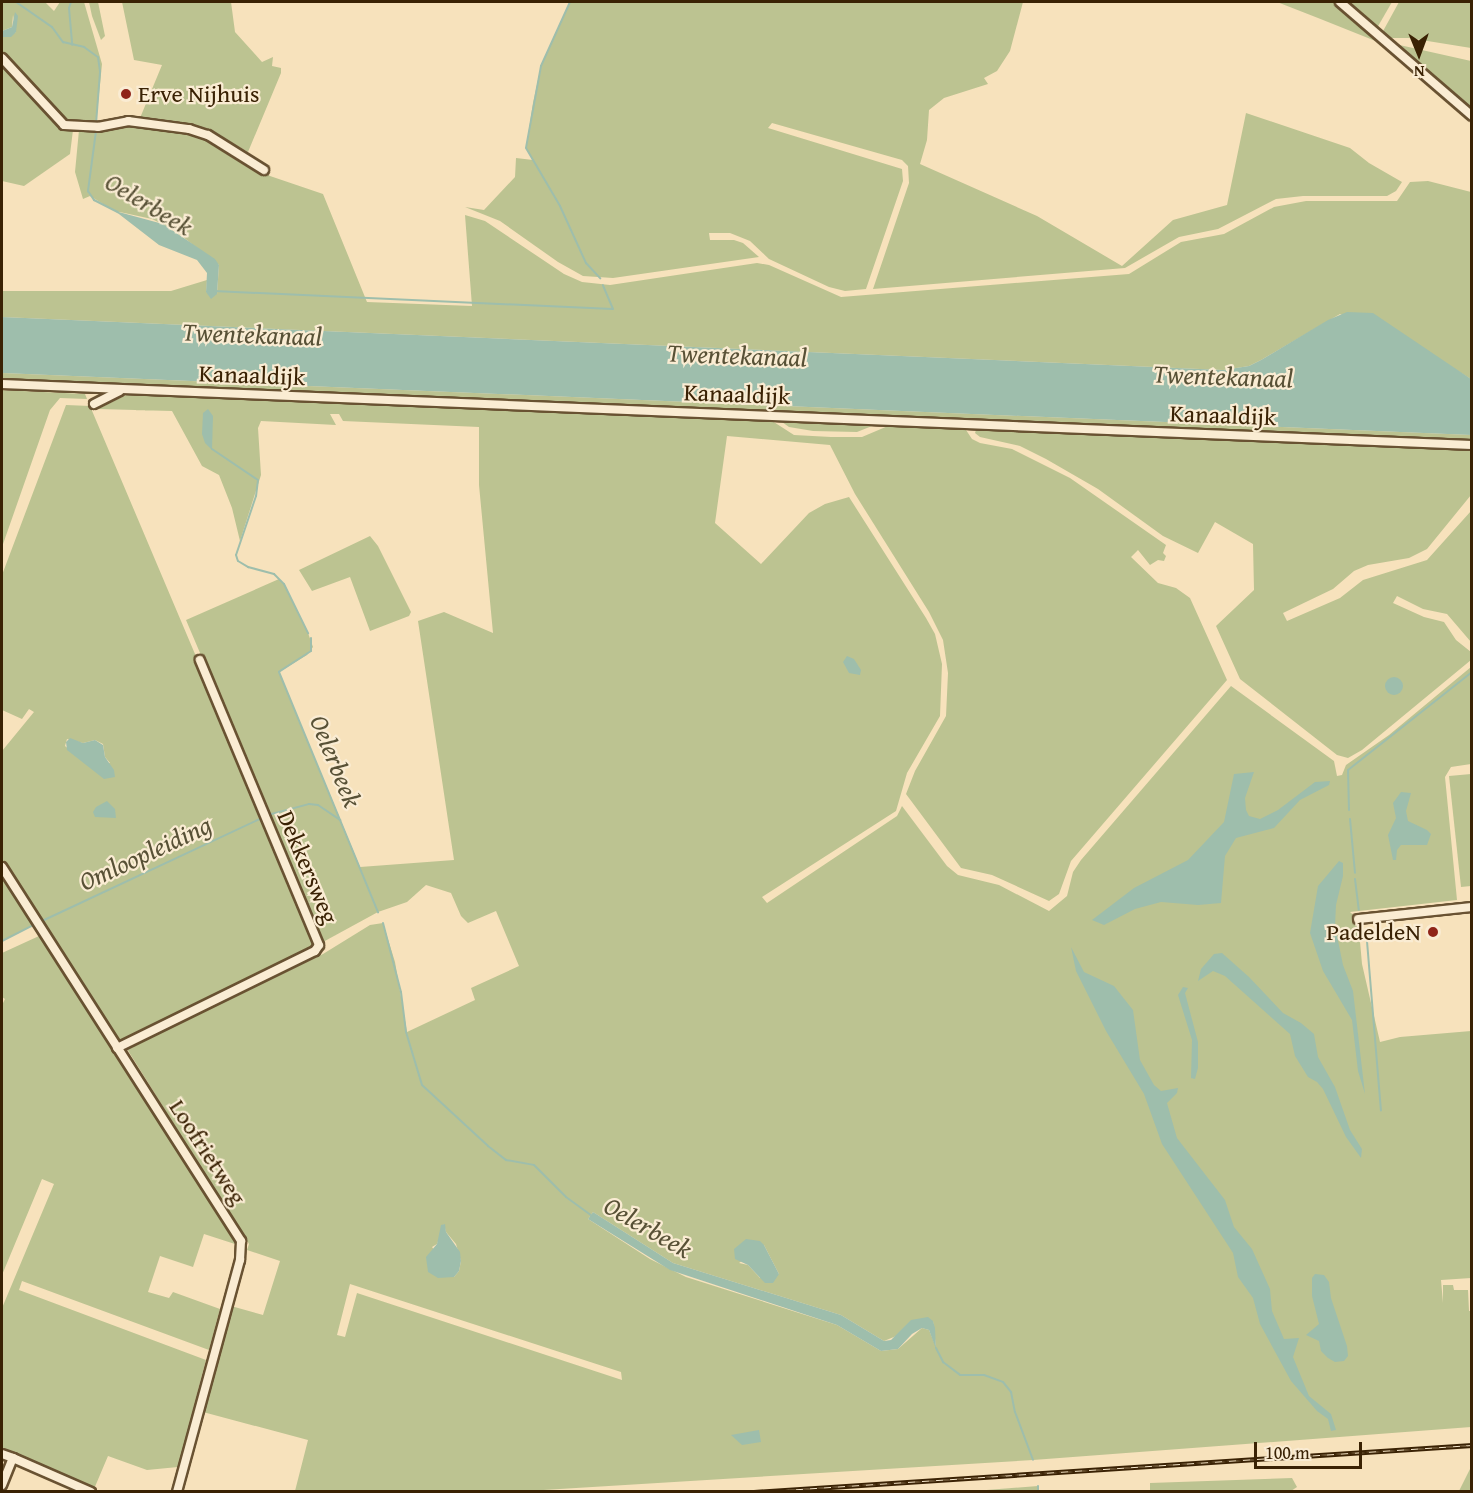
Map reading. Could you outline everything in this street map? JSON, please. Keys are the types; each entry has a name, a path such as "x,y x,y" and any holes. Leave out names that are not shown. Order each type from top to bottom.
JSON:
{"street":[{"path":"1340,2 1472,116"},
{"path":"2,58 64,125 98,127 128,122 189,129 208,135 264,170"},
{"name":"Kanaaldijk","path":"2,384 1472,446"},
{"path":"86,388 93,402 124,390"},
{"name":"Dekkersweg","path":"117,1048 315,951 319,945 200,660"},
{"name":"Loofrietweg","path":"2,867 239,1236 242,1245 240,1260 177,1491"},
{"path":"1358,919 1472,907"},
{"path":"2,1454 91,1491"},
{"path":"2,1485 13,1458"}],"green space":[{"path":"2,2 45,2 54,11 60,2 84,2 102,64 96,124 65,123 2,54 2,37 16,32 13,15 12,27 2,31"},
{"path":"89,2 98,2 105,36 101,40 92,16"},
{"path":"122,2 231,2 235,32 262,62 273,57 272,66 281,68 281,73 248,152 206,128 140,118 162,65 134,60"},
{"path":"570,2 1023,2 1010,51 997,71 984,78 988,84 944,98 929,110 927,140 920,164 1037,216 1122,266 1173,220 1227,205 1246,113 1350,148 1369,163 1402,182 1396,191 1387,196 1303,196 1276,199 1218,229 1179,237 1125,268 873,289 909,183 908,166 902,160 772,123 768,128 902,169 903,181 866,289 845,291 829,287 769,259 750,241 730,233 709,233 710,240 734,240 743,243 759,257 613,278 583,276 558,262 500,221 465,207 484,210 515,177 516,158 533,160 526,148 541,66"},
{"path":"1277,2 1337,2 1388,46 1318,18"},
{"path":"1347,2 1392,2 1377,28"},
{"path":"1399,2 1471,2 1471,48 1409,38 1388,38 1382,33"},
{"path":"1395,44 1471,61 1471,111 1437,81"},
{"path":"2,62 62,130 73,130 70,154 24,186 2,181"},
{"path":"125,125 194,132 209,138 270,176 323,194 367,302 472,306 465,215 485,221 564,274 582,282 610,285 757,263 769,265 841,297 1129,274 1181,242 1224,234 1274,207 1306,201 1397,201 1410,182 1428,181 1471,192 1471,379 1445,363 1340,314 1249,366 1223,370 2,317 2,291 171,291 207,280 206,292 217,294 219,265 174,230 152,219 115,211 90,196 83,199 75,172 79,130 102,131"},
{"path":"2,373 1471,435 1472,443 169,386 2,382"},
{"path":"2,390 85,394 87,399 60,398 50,410 2,547"},
{"path":"132,392 766,417 794,435 831,437 862,437 895,423 964,427 972,439 980,443 1012,449 1070,478 1166,545 1163,553 1166,556 1164,561 1158,560 1150,565 1138,550 1131,557 1158,583 1176,588 1190,598 1227,680 1071,861 1059,894 1049,901 992,875 961,868 906,794 915,771 946,716 948,673 943,640 929,612 855,494 830,445 727,436 715,523 761,564 809,513 825,504 849,497 935,634 942,664 940,716 907,773 896,811 762,897 767,903 897,816 902,806 947,866 958,875 999,885 1049,911 1067,896 1073,872 1081,860 1231,686 1334,761 1337,776 1342,775 1346,765 1389,735 1471,667 1471,764 1451,767 1445,777 1457,900 1350,912 1358,919 1362,964 1380,1042 1400,1037 1471,1031 1471,1278 1441,1280 1443,1303 1443,1285 1453,1285 1454,1290 1468,1290 1469,1311 1472,1311 1471,1427 1033,1460 527,1491 295,1491 308,1440 203,1412 231,1306 263,1315 280,1261 247,1250 249,1244 127,1049 323,954 370,925 383,923 395,962 407,1032 475,1000 471,988 519,966 496,911 468,923 461,916 451,893 426,885 407,902 378,912 323,942 186,620 279,579 284,584 313,647 307,655 279,672 360,867 454,860 418,621 444,612 493,633 479,485 479,427 343,421 339,414 330,414 336,425 261,421 258,428 261,475 240,541 232,508 219,475 202,466 172,411 98,409","holes":["593,1212 673,1263 841,1315 884,1341 933,1321 936,1347 929,1330 922,1328 898,1349 881,1351 837,1325 686,1277 650,1259 588,1219","444,1224 446,1232 456,1244 461,1261 459,1271 454,1277 432,1247 437,1244","764,1245 779,1274 760,1278 748,1265 739,1263","350,1284 621,1372 622,1380 357,1293 345,1337 337,1335"]},
{"path":"66,405 90,406 264,817 316,948 118,1044 2,859 2,751 34,712 29,709 22,719 2,710 2,575","holes":["67,739 83,743 95,740 103,744 105,757 110,763 89,766 65,746"]},
{"path":"775,417 882,422 857,432 813,431 789,427"},
{"path":"977,427 1471,449 1471,495 1427,549 1409,558 1368,565 1354,571 1333,589 1283,613 1287,621 1340,598 1363,580 1427,560 1471,511 1471,642 1447,614 1423,609 1397,596 1393,603 1424,617 1444,622 1456,640 1471,652 1471,660 1362,750 1348,758 1337,755 1240,679 1216,626 1254,590 1253,544 1215,522 1198,553 1163,536 1098,489 1046,459 1020,446 980,437 975,433"},
{"path":"370,536 378,546 411,612 409,616 370,631 350,577 312,591 299,570"},
{"path":"1471,774 1471,886 1461,887 1449,776"},
{"path":"2,875 33,925 2,941"},
{"path":"39,936 238,1245 204,1234 193,1267 160,1256 148,1292 169,1298 173,1292 220,1309 209,1350 22,1281 19,1290 206,1360 178,1467 147,1470 108,1456 94,1489 2,1451 2,1308 54,1184 42,1179 2,1275 2,1005 5,999 2,997 2,953"},
{"path":"1471,1467 1471,1491 1459,1491"},
{"path":"1292,1478 1297,1487 1291,1491 1150,1491 1150,1483"},
{"path":"1038,1486 1038,1491 974,1491"}],"water":[{"path":"15,12 18,16 16,32 11,37 2,37 2,31 12,27"},
{"path":"115,211 163,224 215,259 219,265 217,294 211,299 206,292 207,273 197,260 159,245"},
{"name":"Twentekanaal","path":"1347,312 1373,313 1471,379 1471,435 2,373 2,317 1223,370 1249,366 1328,320"},
{"path":"208,409 213,416 212,450 205,443 202,434 203,413"},
{"path":"847,656 854,659 861,670 860,675 849,673 843,662"},
{"path":"1394,677 1400,680 1403,686 1400,692 1394,695 1388,692 1385,686 1388,680"},
{"path":"70,738 83,743 95,740 103,745 105,757 114,770 115,777 104,779 67,750 66,742"},
{"path":"1254,772 1245,798 1246,810 1249,816 1260,819 1278,810 1315,782 1330,781 1329,785 1300,800 1274,828 1236,838 1225,856 1221,903 1198,905 1161,902 1135,909 1104,925 1092,920 1134,888 1188,860 1224,822 1234,774"},
{"path":"1401,792 1411,793 1406,811 1408,821 1431,834 1427,845 1401,845 1397,850 1396,860 1393,860 1388,835 1396,818 1393,803"},
{"path":"107,801 115,809 116,818 95,817 93,812 96,807"},
{"path":"1339,861 1343,863 1343,876 1336,905 1335,926 1343,965 1353,991 1365,1094 1358,1071 1352,1020 1323,971 1310,933 1318,886"},
{"path":"1071,947 1084,972 1114,986 1133,1010 1140,1060 1154,1085 1161,1091 1178,1088 1177,1093 1167,1103 1177,1138 1225,1200 1234,1227 1252,1249 1270,1289 1272,1311 1284,1339 1299,1338 1293,1357 1309,1396 1331,1414 1336,1430 1331,1431 1328,1419 1317,1411 1291,1381 1260,1324 1253,1298 1238,1277 1233,1253 1162,1144 1144,1094 1106,1031 1076,971"},
{"path":"1222,953 1249,977 1283,1013 1301,1023 1314,1034 1318,1057 1335,1087 1350,1130 1362,1149 1361,1158 1346,1137 1323,1089 1308,1077 1295,1056 1290,1034 1225,976 1213,971 1198,981 1201,969 1214,954"},
{"path":"1183,987 1188,988 1185,993 1198,1042 1198,1068 1195,1079 1191,1078 1192,1040 1178,995"},
{"path":"593,1212 673,1263 841,1315 884,1341 891,1340 911,1320 928,1317 933,1321 935,1328 936,1349 929,1330 922,1328 912,1334 898,1349 881,1351 837,1325 670,1270 588,1219"},
{"path":"445,1224 446,1232 460,1252 461,1261 459,1271 454,1277 438,1278 428,1272 426,1257 437,1244 441,1225"},
{"path":"746,1239 760,1241 764,1245 779,1274 773,1283 765,1283 748,1265 735,1259 734,1249"},
{"path":"1315,1274 1324,1275 1329,1282 1331,1298 1347,1346 1348,1356 1344,1361 1335,1362 1328,1358 1321,1351 1319,1341 1306,1335 1319,1324 1312,1296 1312,1278"},
{"path":"759,1430 761,1442 742,1445 731,1435"}],"waterway":[{"name":"Oelerbeek","path":"16,2 52,27 63,42 84,47 98,57 100,72 96,124"},
{"path":"71,2 69,8 72,45"},
{"path":"570,2 541,66 526,148 560,206 586,263 600,278"},
{"name":"Oelerbeek","path":"96,131 88,191 94,200 118,212"},
{"path":"214,291 613,309 603,285"},
{"name":"Oelerbeek","path":"212,449 258,480 256,496 236,555 238,561 248,567 274,574 284,584 308,633"},
{"name":"Oelerbeek","path":"311,638 311,651 279,672 378,912"},
{"path":"1349,810 1348,770 1472,672"},
{"name":"Omloopleiding","path":"268,815 309,804 318,805 340,820"},
{"name":"Omloopleiding","path":"42,921 264,817"},
{"path":"1350,819 1355,873"},
{"path":"1355,879 1359,910"},
{"name":"Oelerbeek","path":"383,923 401,992 406,1032 422,1085 506,1160 534,1165 566,1197 591,1215"},
{"name":"Omloopleiding","path":"2,941 33,925"},
{"path":"1366,929 1381,1110"},
{"name":"Oelerbeek","path":"936,1348 943,1362 960,1375 984,1375 1003,1382 1011,1392 1015,1412 1033,1460"},
{"name":"Oelerbeek","path":"1038,1486 1038,1492"}],"railway":[{"path":"754,1492 1472,1445"}],"place":[{"name":"Erve Nijhuis","path":"126,94"},
{"name":"PadeldeN","path":"1433,932"}]}
